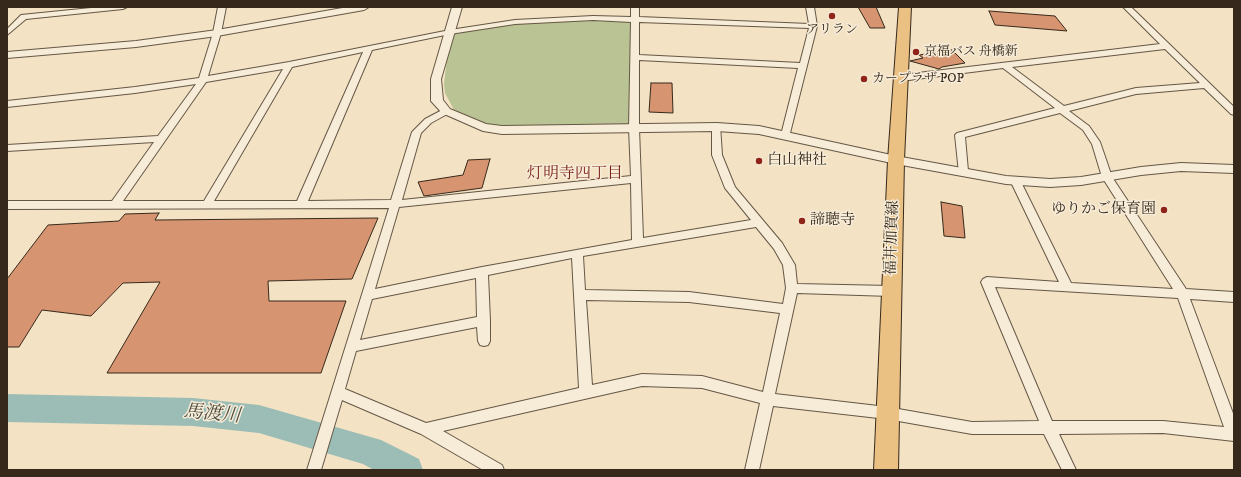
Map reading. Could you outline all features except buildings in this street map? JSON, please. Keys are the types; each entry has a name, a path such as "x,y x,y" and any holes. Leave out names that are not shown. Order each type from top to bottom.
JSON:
{"main road":[{"name":"福井加賀線","path":"886,470 896,160 905,7"}],"street":[{"path":"7,33 24,17 123,7"},
{"path":"115,204 203,80 217,33 222,7"},
{"path":"7,55 136,44 217,33 364,7"},
{"path":"457,7 436,79 437,101 446,111 483,127 502,130 634,128 717,128 759,130 896,160 1015,180 1050,183 1181,167 1234,169"},
{"path":"635,7 634,128 638,243"},
{"path":"786,135 812,26 810,7"},
{"path":"1127,7 1234,112"},
{"path":"7,104 135,90 203,80 288,65 450,32 515,22 561,18 635,18 812,26"},
{"path":"900,78 1166,46"},
{"path":"300,204 369,48"},
{"path":"634,57 803,66"},
{"path":"207,204 288,65"},
{"path":"426,429 642,380 702,382 768,399 887,413 972,428 1048,426 1163,427 1234,435 1182,293 1108,177 1097,144 1086,128 1004,65"},
{"path":"963,172 960,135 1136,91 1207,85"},
{"path":"315,465 339,392 417,132 428,121 446,111"},
{"path":"717,128 717,156 730,188 778,246 789,265 792,288 752,470"},
{"path":"7,148 161,139"},
{"path":"7,205 395,204 636,179"},
{"path":"1015,180 1067,287"},
{"path":"368,295 576,253 759,223"},
{"path":"576,253 586,393"},
{"path":"482,271 484,341"},
{"path":"1069,470 1048,426 987,282 1234,297"},
{"path":"792,288 891,291"},
{"path":"579,295 689,297 787,309"},
{"path":"352,346 484,321"},
{"path":"339,392 426,429 497,470"}],"green space":[{"path":"635,18 634,126 502,130 454,110 445,93 444,84 450,32 515,22"}],"waterway":[{"name":"馬渡川","path":"7,408 193,412 259,419 370,451 407,470"}],"place":[{"name":"アリラン","path":"832,16"},
{"name":"京福バス 舟橋新","path":"916,52"},
{"name":"カープラザ POP","path":"864,79"},
{"name":"白山神社","path":"759,161"},
{"name":"ゆりかご保育園","path":"1164,210"},
{"name":"諦聴寺","path":"802,221"}],"district":[{"name":"灯明寺四丁目","path":"575,175"}]}
